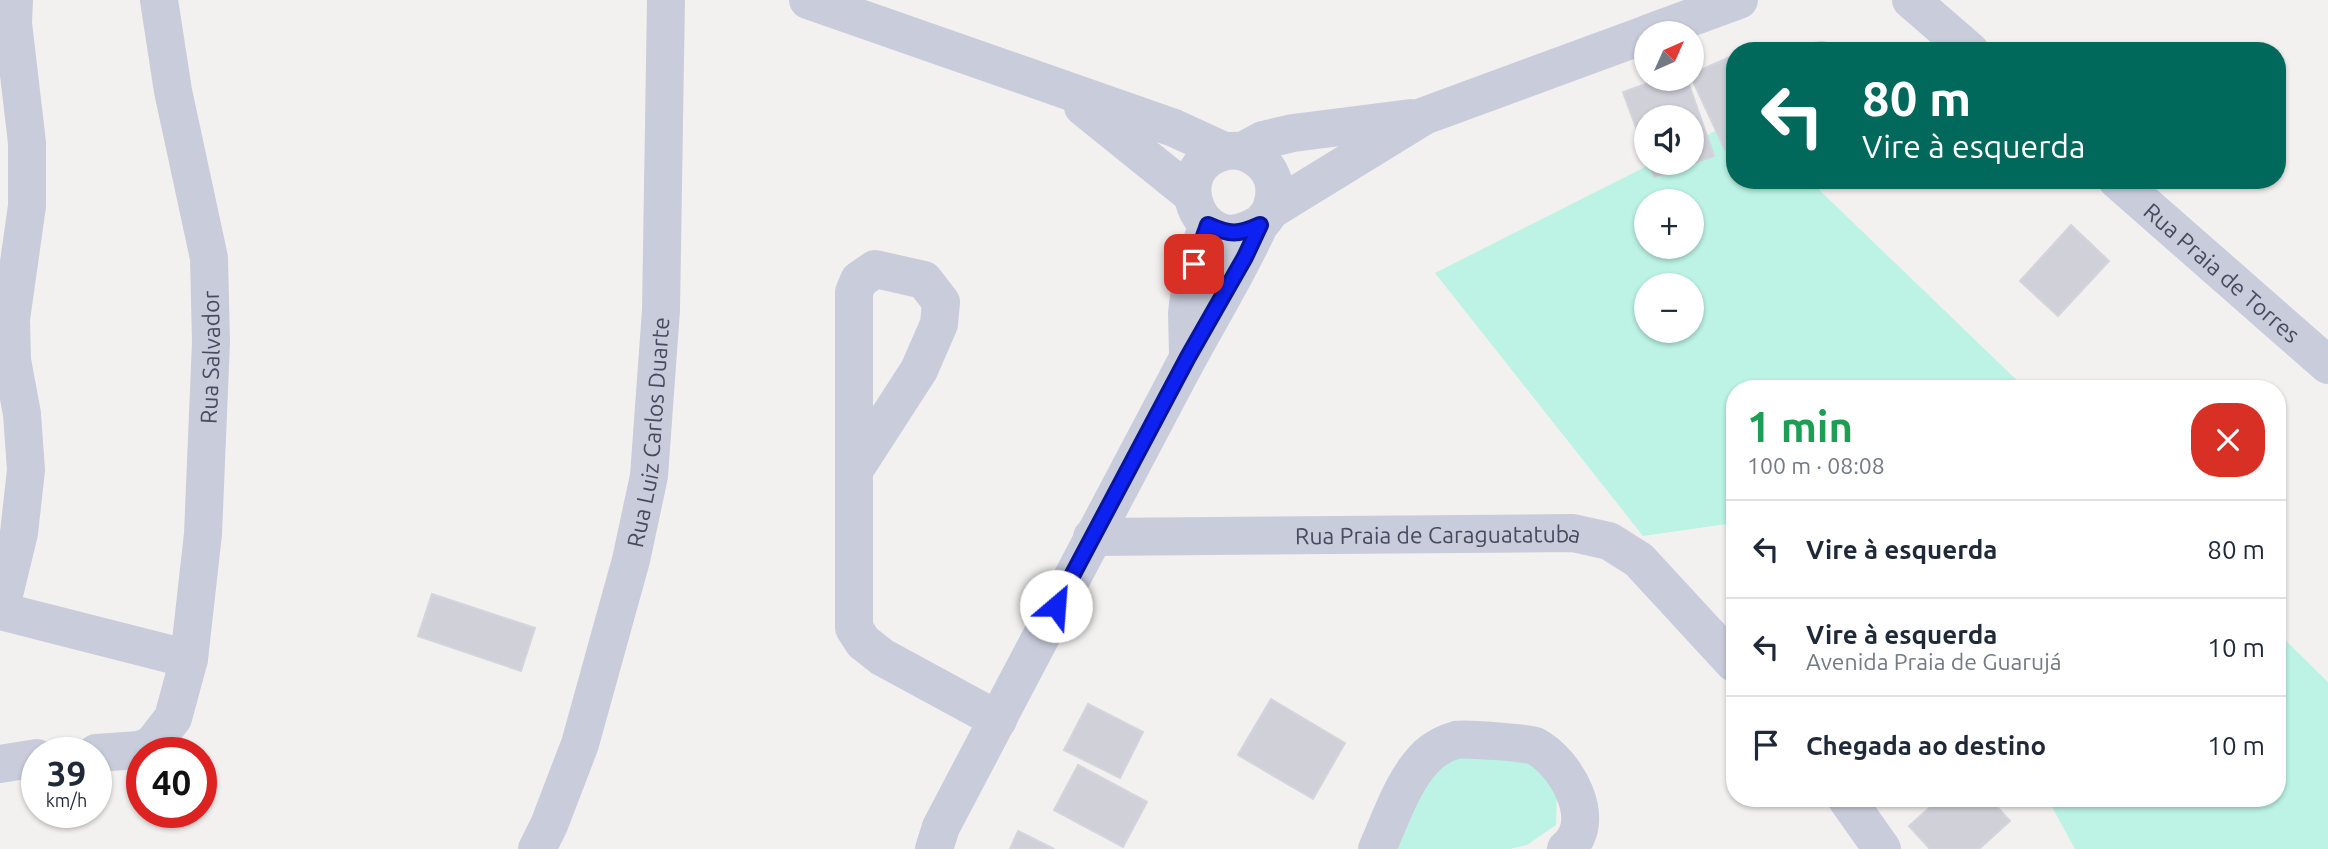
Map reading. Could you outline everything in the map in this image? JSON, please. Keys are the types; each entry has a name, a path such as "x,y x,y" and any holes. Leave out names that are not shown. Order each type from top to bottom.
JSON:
{"street":[{"path":"14,0 13,23 27,143 27,206 12,319 12,360 22,414 26,470 19,533 0,611 189,659"},
{"name":"Rua Salvador","path":"112,752 139,750 152,745 173,718 189,659 203,520 211,342 209,257 173,91 159,0"},
{"name":"Rua Luiz Carlos Duarte","path":"537,849 580,744 631,559 649,477 661,310 666,0"},
{"path":"808,0 1259,159 1271,174 1275,192 1266,217 1092,537 942,827 934,849"},
{"path":"1683,21 1739,0"},
{"path":"1911,0 1960,42"},
{"path":"1062,91 1225,233 1243,233 1424,116 1634,39"},
{"path":"1188,357 1187,313 1200,209 1195,175 1207,160 1263,140 1293,133 1424,116"},
{"name":"Rua Praia de Torres","path":"2127,189 2328,365"},
{"path":"855,469 854,628 863,642 882,657 998,720"},
{"name":"Rua Praia de Caraguatatuba","path":"1092,537 1573,533 1609,541 1639,560 1726,654"},
{"path":"1377,849 1410,778 1439,746 1458,739 1534,745 1555,761 1577,797 1580,822 1577,838 1566,849"},
{"path":"0,764 21,761"},
{"path":"1852,807 1882,849"}],"green space":[{"path":"1726,125 1726,189 1818,189 2017,380 1726,380 1726,524 1643,536 1435,273 1634,173 1634,175 1704,175 1704,137"},
{"path":"2286,641 2328,682 2328,849 2075,849 2052,807 2286,807"},
{"path":"1446,755 1538,763 1557,794 1556,825 1527,845 1510,849 1391,849 1422,777"}],"building":[{"path":"1726,59 1726,150 1698,91 1704,91 1704,69"},
{"path":"1634,88 1634,91 1691,91 1696,105 1634,105 1634,122 1623,92"},
{"path":"1704,127 1714,156 1704,160"},
{"path":"2071,225 2109,261 2058,316 2020,281"},
{"path":"432,594 535,628 521,671 418,636"},
{"path":"1271,699 1345,743 1313,799 1238,755"},
{"path":"1088,704 1143,732 1120,778 1064,750"},
{"path":"1078,765 1147,802 1123,847 1054,810"},
{"path":"1930,807 1997,807 2010,821 1979,849 1930,849 1909,826"},
{"path":"1018,831 1054,849 1010,849"}],"route":[{"path":"1056,606 1188,357 1226,293 1260,225 1243,233 1225,233 1208,225 1194,264"}]}
